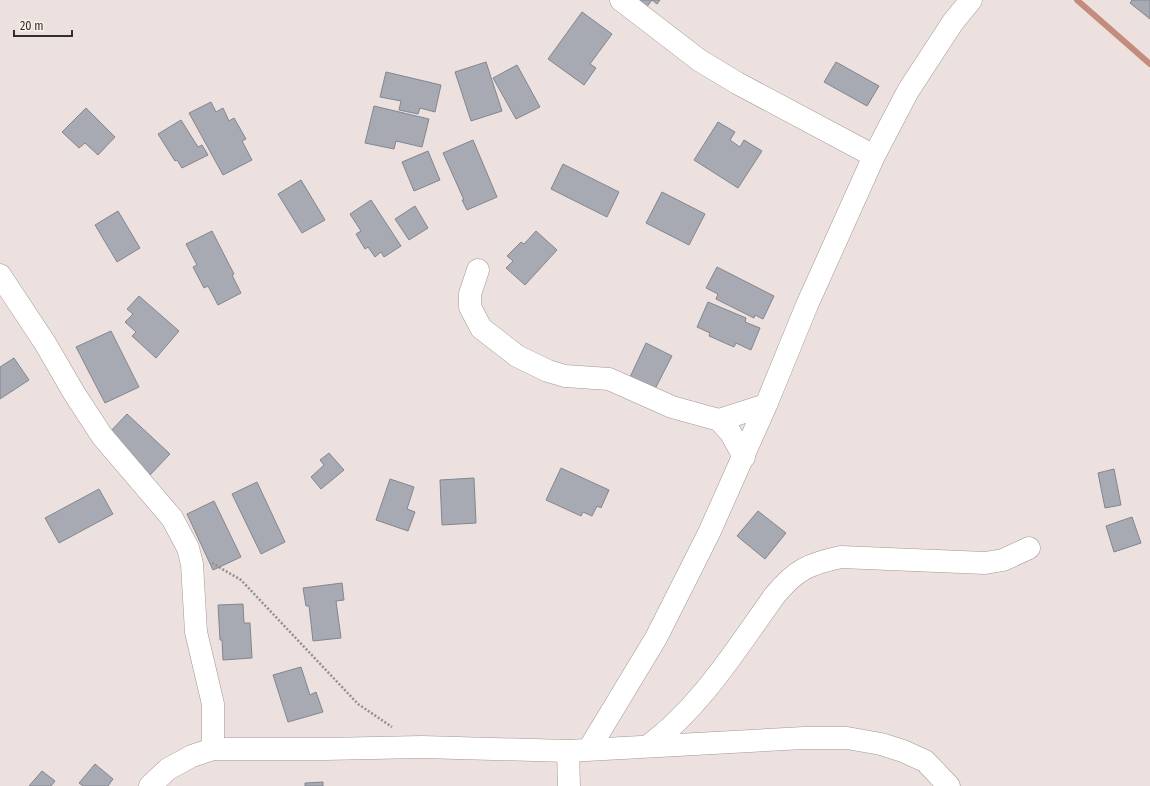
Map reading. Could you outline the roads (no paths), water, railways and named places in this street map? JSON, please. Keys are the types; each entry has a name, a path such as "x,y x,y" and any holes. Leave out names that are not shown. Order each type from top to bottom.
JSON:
{"street":[{"path":"621,0 699,60 737,83 874,156"},
{"path":"569,786 578,750 656,638 709,533 744,457 807,305 874,156 908,91 953,22 971,0"},
{"path":"478,270 470,294 470,308 481,328 517,356 548,371 565,376 609,379 672,407 719,420 730,432 744,457"},
{"path":"0,275 45,343 74,393 102,436 172,518 188,548 192,564 196,632 212,704 213,749"},
{"path":"719,420 766,405"},
{"path":"648,746 661,736 690,708 775,595 789,578 804,568 819,562 841,557 985,563 1003,560 1029,548"},
{"path":"150,786 168,769 192,756 213,749 325,750 422,747 578,750 847,738 881,744 903,750 925,761 949,786"}],"waterway":[{"path":"1077,0 1150,64"}]}
